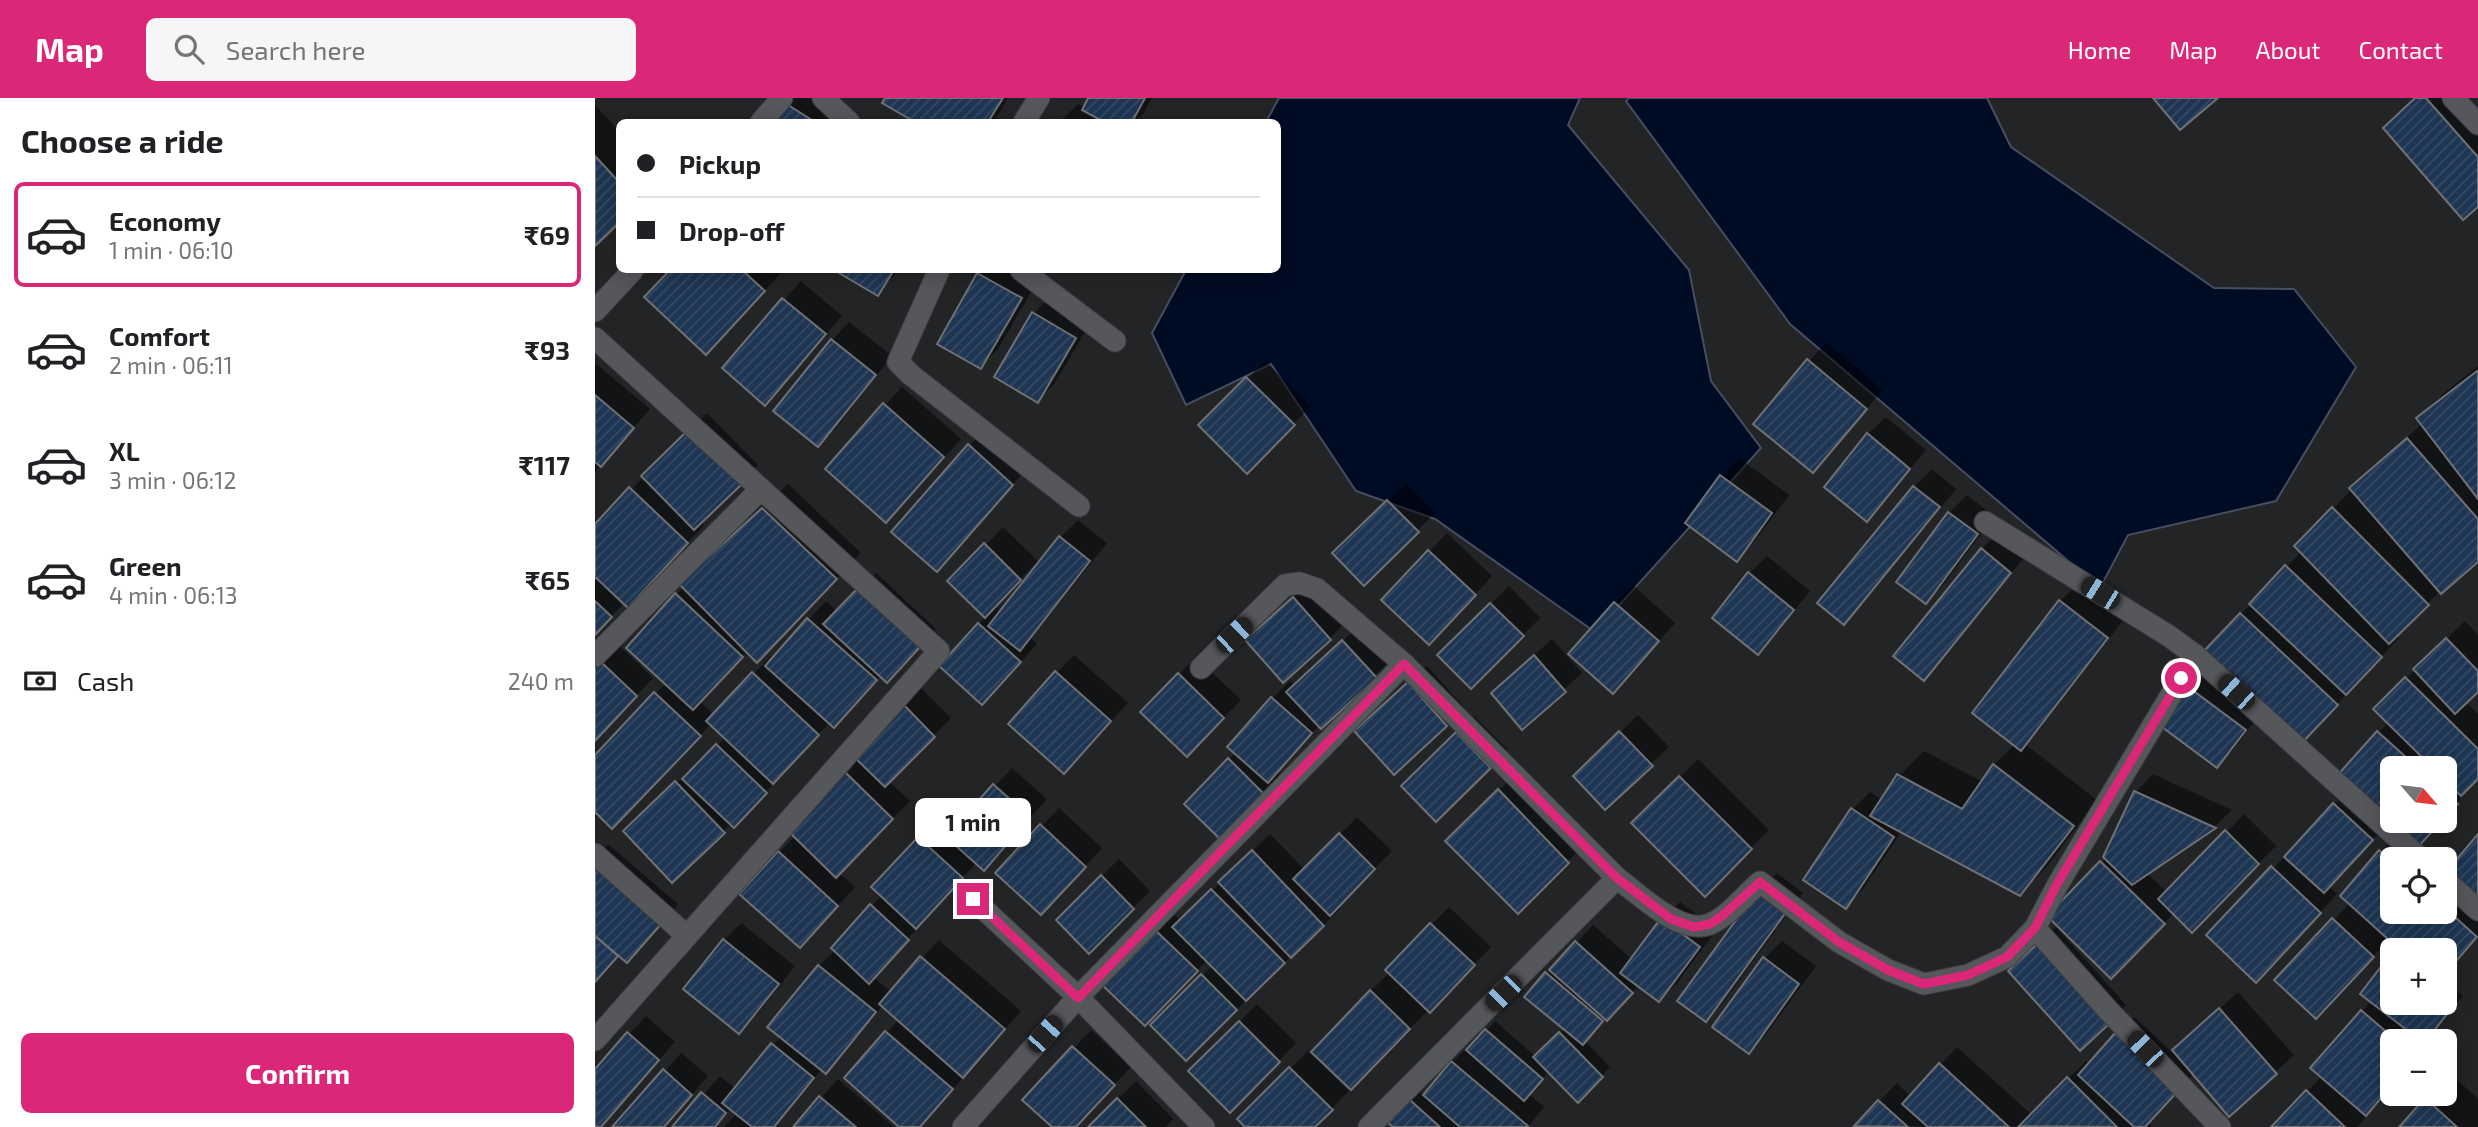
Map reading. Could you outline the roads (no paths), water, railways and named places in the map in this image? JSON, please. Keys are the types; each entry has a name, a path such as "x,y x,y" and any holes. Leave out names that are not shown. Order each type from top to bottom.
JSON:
{"street":[{"path":"764,119 782,98"},
{"path":"823,98 846,119"},
{"path":"1026,119 1039,98"},
{"path":"2453,98 2478,124"},
{"path":"595,311 629,273"},
{"path":"938,273 898,362 1079,506"},
{"path":"1025,273 1115,341"},
{"path":"595,338 939,650 595,1040"},
{"path":"595,656 761,489"},
{"path":"1985,522 2169,636 2195,655 2408,847"},
{"path":"1201,668 1285,585 1300,583 1317,590 1404,664 1617,878 1671,919 1694,927 1710,924 1760,882 1839,942 1888,970 1924,984 1968,975 2007,957 2035,928 2057,884 2195,655"},
{"path":"963,1127 1078,998 1404,664"},
{"path":"595,854 687,936"},
{"path":"1369,1127 1617,878"},
{"path":"2457,891 2478,910"},
{"path":"973,899 1078,998 1204,1127"},
{"path":"2035,928 2108,1010 2220,1127"}],"water":[{"path":"1279,98 1580,98 1568,125 1689,270 1711,381 1761,448 1595,632 1435,519 1356,491 1271,364 1186,405 1152,333 1184,273 1281,273 1281,119 1268,119"},
{"path":"1629,98 1987,98 2011,147 2214,288 2294,289 2356,367 2276,501 2128,535 2100,588 1790,324 1626,101"}]}
